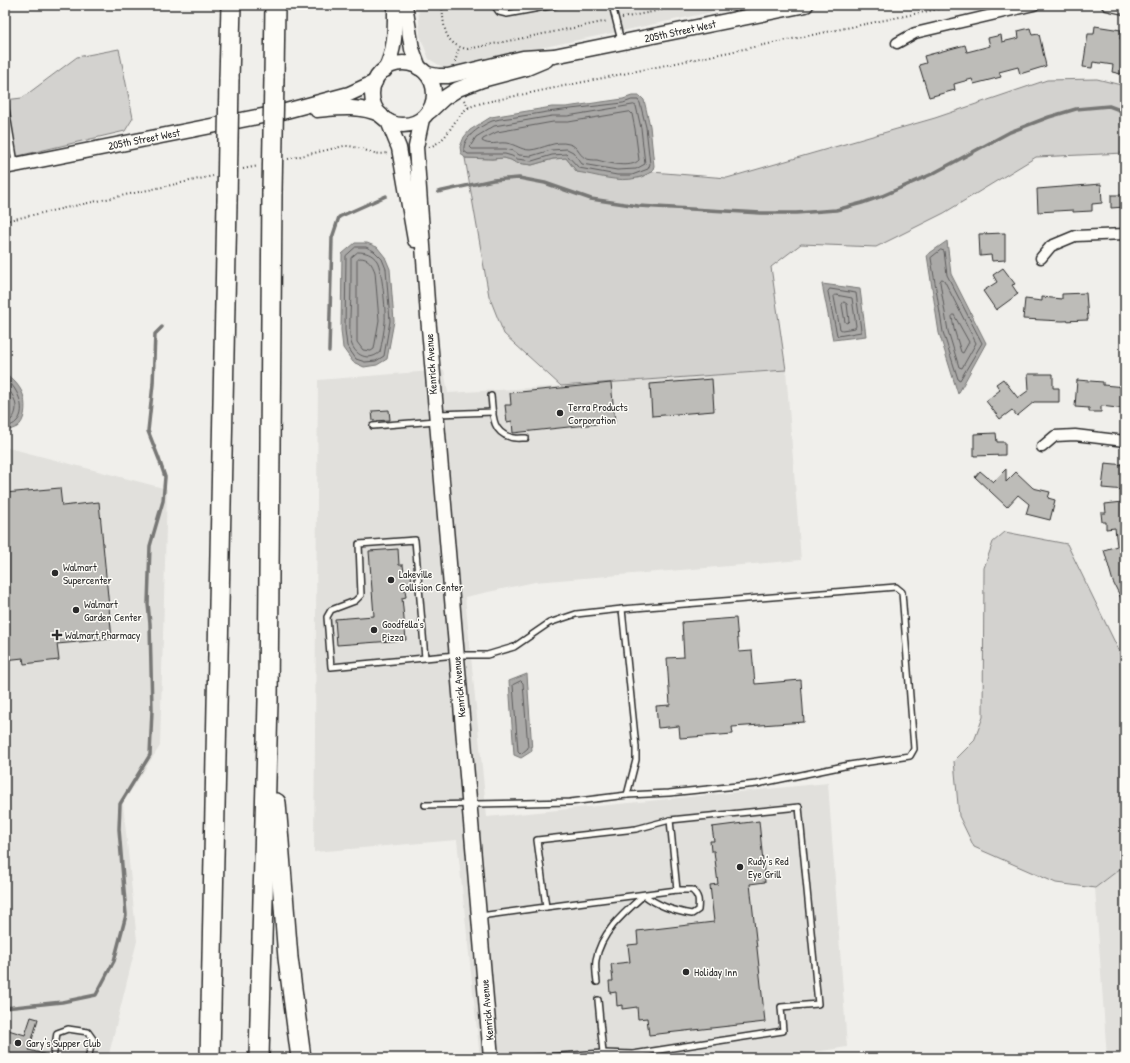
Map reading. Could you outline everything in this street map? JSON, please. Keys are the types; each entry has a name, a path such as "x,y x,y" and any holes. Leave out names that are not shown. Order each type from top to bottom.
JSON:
{"highway":[{"path":"210,1058 231,5"},
{"path":"259,1058 268,701 272,192 276,5"},
{"path":"268,701 288,958 301,1058"}],"street":[{"path":"385,70 391,56 395,38 395,5"},
{"path":"405,5 412,49 423,71 433,86 433,103 426,115 414,123 406,125 396,124 385,118 376,108 373,100 375,82 380,74 397,64 406,64 423,71"},
{"name":"205th Street West","path":"423,71 438,76 448,76 523,58 554,56 806,5"},
{"path":"897,43 915,33 1034,5"},
{"path":"1107,5 1125,9"},
{"name":"205th Street West","path":"426,115 444,98 458,89 482,80 528,68 554,56"},
{"name":"205th Street West","path":"10,166 282,112 349,94 375,82"},
{"name":"205th Street West","path":"282,112 350,107 370,111 385,118"},
{"name":"Kenrick Avenue","path":"426,115 416,147 436,418 491,1058"},
{"name":"Kenrick Avenue","path":"385,118 399,148 428,316"},
{"path":"1041,258 1051,246 1075,236 1125,234"},
{"path":"1042,447 1054,436 1075,435 1125,441"}],"lane":[{"path":"494,5 499,12 507,14 556,5"},
{"path":"612,5 621,43"},
{"path":"5,103 10,166"},
{"path":"491,396 495,426 500,432 510,437 526,438"},
{"path":"373,426 493,412"},
{"path":"425,658 416,540 359,544 361,595 355,601 331,610 327,617 331,667 425,658 456,655 487,655 514,647 549,623 576,614 896,587 902,592 914,749 910,756 849,765 757,784 669,793 627,795 570,802 425,805"},
{"path":"622,609 636,760 627,795"},
{"path":"531,1058 603,1053 633,1054 783,1031 782,1007 818,1004 799,806 670,820 636,829 537,840 546,907"},
{"path":"670,820 676,890"},
{"path":"479,916 676,890 692,890 697,894 699,902 698,910 692,914 678,912 655,903 644,895"},
{"path":"596,982 596,961 600,946 622,915 644,895"},
{"path":"598,1000 603,1053"},
{"path":"53,1058 57,1033 68,1029 88,1032 92,1039 88,1058"}],"path":[{"path":"442,5 445,32 452,42 459,48 468,49 686,5"},
{"path":"416,147 425,149 441,142 464,112 470,107 491,101 958,5"},
{"path":"284,160 344,146 352,146 384,154 399,148"},
{"path":"239,170 262,165"},
{"path":"5,221 216,175"}],"shaded area":[{"path":"418,5 731,5 731,8 444,68 429,59 420,36"},
{"path":"119,49 133,118 125,131 5,159 5,100 22,98 77,57"},
{"path":"1097,79 1125,86 1125,153 1036,157 944,213 876,247 801,244 771,267 786,370 561,386 504,334 489,296 465,158 504,158 516,163 532,165 553,159 566,158 577,172 639,178 652,172 727,178 935,118 1047,80"},
{"path":"444,370 448,393 786,370 801,560 535,582 465,597 487,817 828,783 847,1047 777,1058 480,1058 457,840 314,852 318,380"},
{"path":"5,447 167,489 160,746 123,803 137,941 108,1058 5,1058"},
{"path":"1005,532 1067,544 1125,663 1125,865 1095,888 1056,883 974,847 959,816 954,761 974,741 983,717 984,568 993,542"},
{"path":"1125,865 1125,1058 1107,1058 1095,888"}],"water":[{"path":"632,96 640,96 644,100 650,126 654,166 652,172 641,177 622,180 577,172 566,158 553,159 532,165 516,163 504,158 465,158 461,153 460,147 464,137 470,130 491,117 552,107 566,107 623,99"},
{"path":"947,241 951,274 986,343 958,394 939,333 927,255"},
{"path":"355,243 367,243 377,247 385,257 390,269 394,321 387,359 377,365 364,367 353,362 343,348 341,330 342,254"},
{"path":"822,284 860,289 866,336 833,340"},
{"path":"5,373 19,387 23,394 25,406 20,425 5,432"},
{"path":"527,674 532,751 521,758 514,755 509,681"}],"building":[{"path":"1095,26 1121,30 1120,39 1125,40 1125,48 1121,74 1112,72 1113,65 1093,62 1092,68 1083,67 1088,34 1094,34"},
{"path":"1030,28 1032,35 1039,34 1046,66 1020,74 1018,67 999,72 1001,77 974,84 972,79 954,84 955,90 929,97 919,65 926,63 924,56 965,45 967,52 990,46 988,38 1001,35 1002,42 1019,38 1018,31"},
{"path":"1101,184 1102,203 1092,204 1092,211 1073,212 1073,210 1038,212 1037,189"},
{"path":"1111,195 1125,195 1125,207 1111,208"},
{"path":"1005,233 1005,260 992,261 991,255 980,256 979,234"},
{"path":"1003,268 1015,284 1012,285 1018,294 996,310 983,291 997,282 993,275"},
{"path":"1086,293 1088,320 1062,321 1023,319 1025,299 1042,301 1042,297 1062,299 1062,294"},
{"path":"1028,374 1053,374 1053,388 1059,388 1059,402 1034,402 1017,416 1012,410 1000,419 986,401 1000,390 996,384 1003,379 1018,398 1029,390"},
{"path":"712,379 714,411 652,416 650,384"},
{"path":"1077,380 1103,382 1103,385 1125,387 1125,409 1101,406 1101,412 1089,412 1089,408 1075,407"},
{"name":"Terra Products Corporation","path":"611,383 615,422 513,433 512,421 507,422 505,405 511,405 510,393"},
{"path":"389,410 390,420 373,421 372,411"},
{"path":"996,433 997,442 1005,442 1005,455 974,456 974,434"},
{"path":"1105,463 1125,465 1125,490 1102,488"},
{"path":"1006,469 1006,482 1016,472 1033,488 1050,492 1048,498 1055,500 1050,520 1026,514 1029,504 1018,495 1007,507 975,477 980,471 993,482"},
{"name":"Walmart Supercenter","path":"60,488 62,506 99,502 112,639 57,644 59,660 24,664 23,658 5,660 5,493"},
{"path":"1123,502 1123,505 1125,505 1125,606 1113,582 1104,550 1117,546 1115,528 1106,529 1106,522 1102,522 1101,513 1106,513 1105,504"},
{"path":"398,549 399,565 403,565 404,572 411,571 412,588 405,589 406,597 402,598 406,640 337,645 335,619 374,616 369,551"},
{"path":"736,618 739,652 752,651 755,684 801,680 804,722 732,727 733,734 680,738 679,726 658,728 656,706 670,705 667,658 684,657 682,622"},
{"name":"Holiday Inn","path":"759,821 765,882 750,884 765,1022 649,1035 647,1018 638,1019 637,1007 622,1009 622,1005 617,1006 616,992 610,993 609,981 613,981 611,964 630,962 628,945 638,944 637,931 714,922 710,885 718,884 714,851 711,851 710,841 714,841 712,827"},
{"name":"Gary's Supper Club","path":"31,1017 38,1019 29,1050 47,1055 46,1058 5,1058 5,1029 25,1035"}],"waterway":[{"path":"438,192 493,180 519,178 545,183 591,199 638,206 761,213 796,213 836,210 882,196 932,174 1010,132 1049,117 1076,109 1109,106 1125,112"},
{"path":"329,351 332,238 339,217 386,196"},
{"path":"5,1008 62,1002 96,995 114,961 126,915 119,829 120,804 150,755 152,710 150,624 148,604 150,546 163,501 165,477 148,431 153,384 155,334 162,327"}],"place":[{"name":"Terra Products Corporation","path":"560,413"},
{"name":"Walmart Supercenter","path":"55,573"},
{"name":"Lakeville Collision Center","path":"391,580"},
{"name":"Walmart Garden Center","path":"76,610"},
{"name":"Goodfella's Pizza","path":"374,630"},
{"name":"Walmart Pharmacy","path":"57,635"},
{"name":"Rudy's Red Eye Grill","path":"740,867"},
{"name":"Holiday Inn","path":"686,972"},
{"name":"Gary's Supper Club","path":"18,1043"}]}
